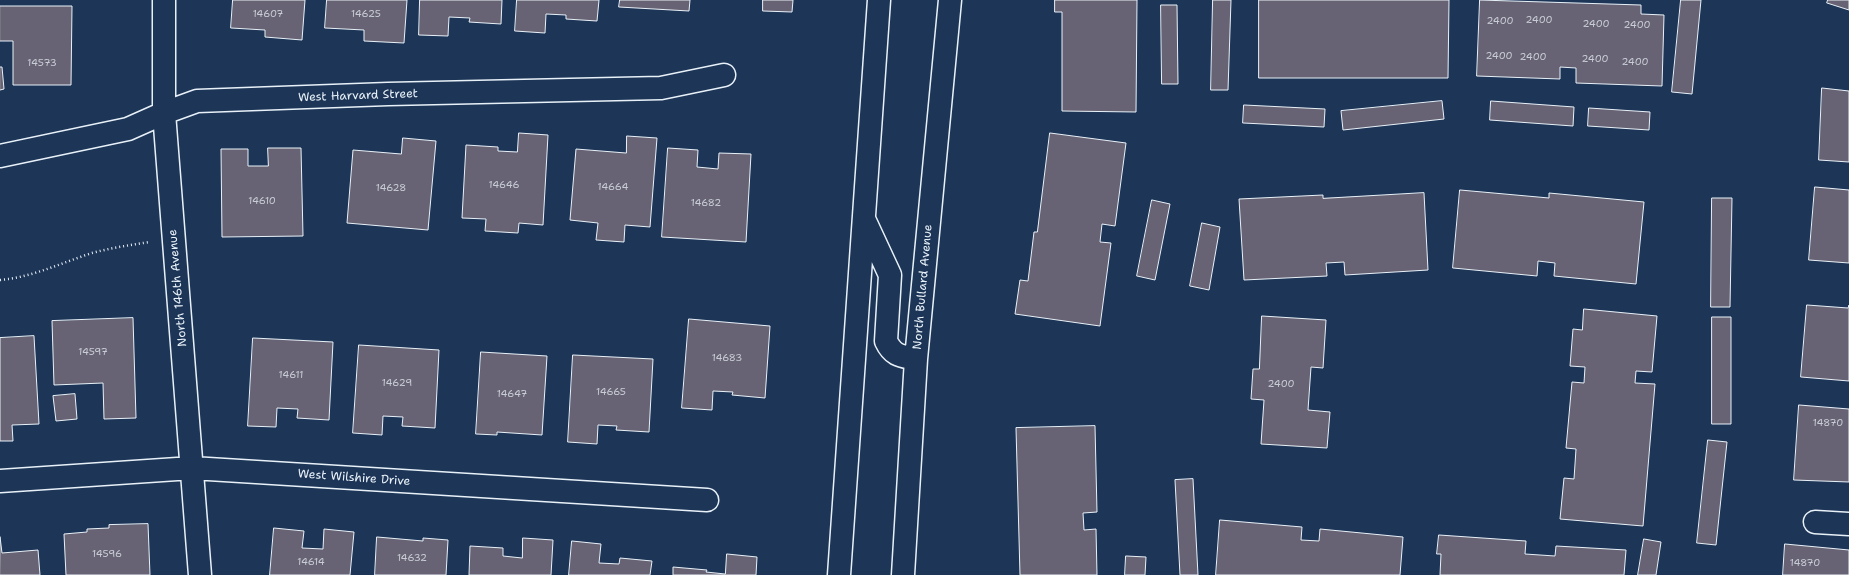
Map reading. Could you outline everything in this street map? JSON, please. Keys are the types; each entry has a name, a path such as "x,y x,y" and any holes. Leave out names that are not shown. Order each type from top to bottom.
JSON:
{"street":[{"name":"North 146th Avenue","path":"164,0 164,113 200,575"},
{"path":"839,575 879,0"},
{"name":"North Bullard Avenue","path":"903,575 916,359 950,0"},
{"name":"West Harvard Street","path":"0,156 128,128 197,101 388,94 662,88 724,75"},
{"path":"864,217 890,275 886,340 890,350 900,356 916,359"},
{"name":"West Wilshire Drive","path":"0,481 192,468 707,500"},
{"path":"1815,522 1849,524"}],"path":[{"path":"0,280 38,273 91,254 125,245 174,241"}],"building":[{"path":"233,0 305,0 302,40 265,37 265,30 231,28"},
{"path":"327,0 407,0 404,43 364,41 364,30 325,28"},
{"path":"420,0 502,0 501,24 469,22 470,18 449,17 448,36 419,35"},
{"path":"517,0 599,0 597,21 566,19 566,15 546,14 545,33 515,31"},
{"path":"620,0 690,0 689,11 619,7"},
{"path":"763,0 793,0 792,12 763,11"},
{"path":"1055,0 1137,0 1136,112 1062,111 1062,12 1055,12"},
{"path":"1213,0 1231,0 1228,90 1211,90"},
{"path":"1259,0 1449,0 1448,78 1259,78"},
{"path":"1480,0 1641,5 1641,14 1664,15 1662,86 1576,83 1576,68 1560,67 1560,79 1477,76"},
{"path":"1681,0 1701,0 1692,94 1672,92"},
{"path":"1828,0 1849,0 1849,10 1827,3"},
{"path":"1161,5 1177,5 1178,84 1162,84"},
{"path":"0,6 72,6 71,85 13,85 13,41 0,41"},
{"path":"0,67 2,67 4,89 0,90"},
{"path":"1822,88 1849,91 1849,162 1819,160"},
{"path":"1442,101 1444,119 1343,130 1341,111"},
{"path":"1491,101 1574,107 1573,126 1490,120"},
{"path":"1244,105 1325,109 1324,127 1243,123"},
{"path":"1589,108 1650,112 1649,130 1588,126"},
{"path":"519,133 548,135 543,225 519,223 518,233 485,231 486,219 462,218 466,145 498,147 498,151 517,152"},
{"path":"1050,133 1126,143 1115,226 1102,224 1100,242 1111,243 1100,326 1015,314 1020,280 1028,281 1034,232 1037,232"},
{"path":"627,136 657,138 650,227 625,225 624,242 596,240 598,223 570,220 576,149 626,153"},
{"path":"403,138 436,141 428,230 347,223 353,150 401,154"},
{"path":"268,148 301,148 303,236 222,237 221,149 248,149 248,166 268,166"},
{"path":"668,148 698,150 697,167 718,169 719,153 751,154 746,242 662,237"},
{"path":"1815,187 1849,190 1849,263 1809,260"},
{"path":"1460,190 1549,198 1549,193 1644,202 1636,284 1554,276 1555,263 1538,261 1537,276 1453,268"},
{"path":"1424,193 1428,270 1345,275 1344,262 1326,263 1327,276 1244,280 1239,199 1323,195 1323,198"},
{"path":"1712,198 1732,198 1730,307 1711,307"},
{"path":"1152,200 1170,204 1155,280 1137,276"},
{"path":"1202,223 1220,227 1209,290 1190,286"},
{"path":"1807,305 1848,308 1849,305 1849,381 1801,377"},
{"path":"1584,309 1657,316 1652,372 1636,371 1635,383 1655,384 1643,526 1560,519 1564,478 1574,479 1576,449 1566,448 1572,382 1584,383 1585,367 1570,366 1573,329 1582,330"},
{"path":"1262,316 1326,320 1323,368 1311,367 1308,410 1330,412 1327,448 1261,444 1264,400 1251,399 1253,369 1259,369"},
{"path":"1712,317 1731,317 1731,424 1712,424"},
{"path":"133,318 136,418 104,419 103,383 54,385 52,321"},
{"path":"689,319 770,326 765,398 732,395 733,392 713,391 712,410 682,408"},
{"path":"34,336 39,424 12,425 13,441 0,441 0,338"},
{"path":"253,338 333,342 329,420 297,418 298,409 277,408 276,427 248,426"},
{"path":"359,345 439,350 435,428 402,426 403,417 383,416 382,435 353,433"},
{"path":"481,352 547,356 542,435 497,432 497,435 476,434"},
{"path":"573,355 653,359 649,432 616,430 617,426 598,425 597,444 568,442"},
{"path":"75,394 77,419 56,421 53,396"},
{"path":"1799,405 1849,409 1849,482 1794,480"},
{"path":"1095,426 1097,512 1083,513 1084,530 1096,529 1097,575 1020,575 1016,428"},
{"path":"1708,440 1727,442 1716,545 1697,543"},
{"path":"1193,479 1198,575 1180,575 1175,480"},
{"path":"1220,520 1302,527 1301,540 1319,541 1320,529 1403,537 1400,575 1216,575"},
{"path":"148,524 150,575 66,575 64,534 87,532 87,529 109,528 109,525"},
{"path":"274,528 304,531 302,548 323,549 324,529 354,532 350,575 270,575"},
{"path":"1439,535 1526,541 1525,554 1555,556 1556,546 1626,550 1624,575 1440,575 1441,554 1437,554"},
{"path":"0,537 2,553 38,550 40,575 0,575"},
{"path":"377,537 423,541 423,538 448,540 446,575 375,575"},
{"path":"523,538 553,540 551,575 469,575 470,546 503,548 503,556 522,558"},
{"path":"1644,539 1661,542 1656,575 1638,575"},
{"path":"572,541 601,544 599,563 619,564 620,558 652,561 650,575 569,575"},
{"path":"1785,544 1849,550 1849,575 1783,575"},
{"path":"727,554 757,557 756,575 673,575 673,567 707,570 706,572 725,574"},
{"path":"1126,556 1146,557 1145,575 1125,575"}]}
